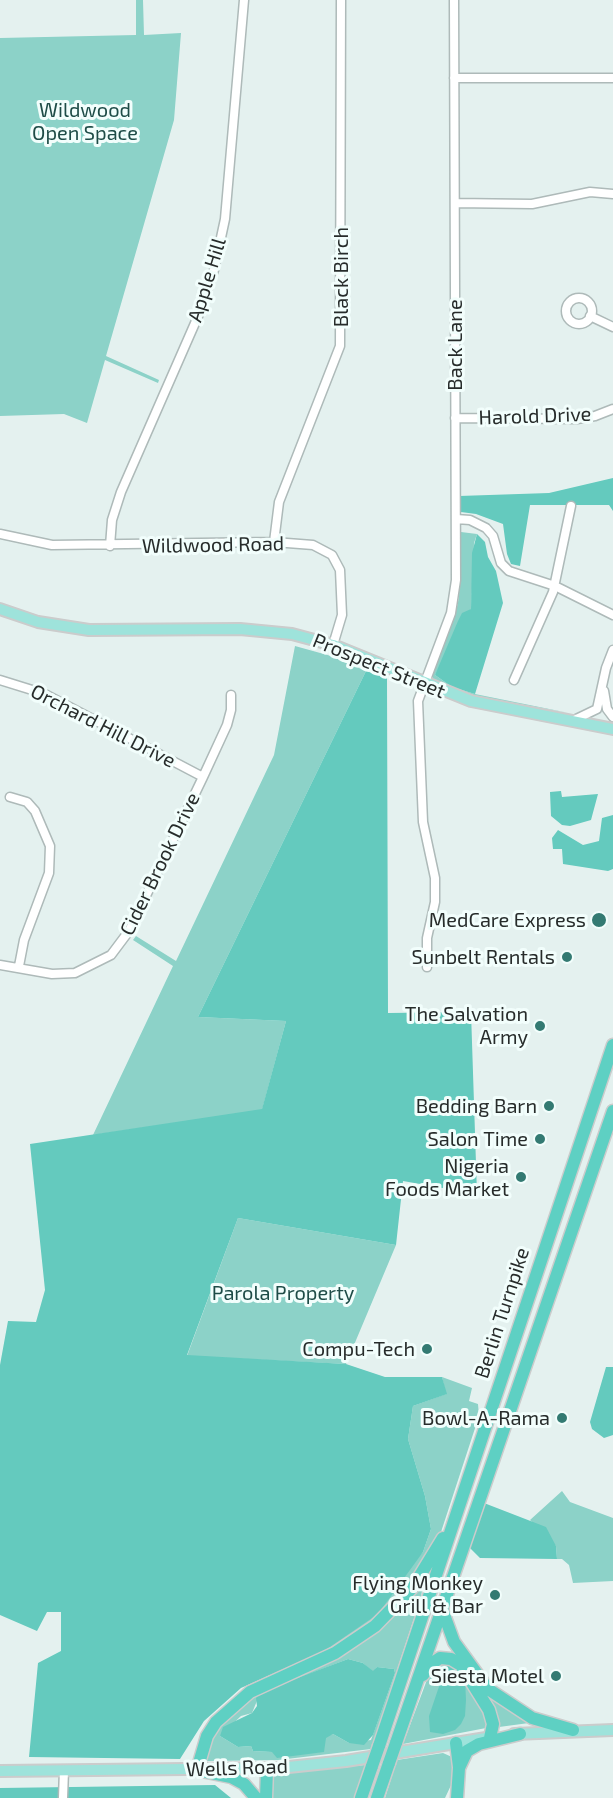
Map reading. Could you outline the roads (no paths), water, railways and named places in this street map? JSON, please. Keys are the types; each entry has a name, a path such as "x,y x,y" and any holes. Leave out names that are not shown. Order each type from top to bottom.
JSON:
{"highway":[{"name":"Berlin Turnpike","path":"361,1798 463,1499 517,1327 613,1045"},
{"name":"Berlin Turnpike","path":"378,1798 613,1111"},
{"path":"256,1798 243,1784 231,1777 197,1770 211,1729 235,1703 266,1683 343,1648 389,1613 426,1568 463,1499"},
{"path":"442,1609 449,1634 489,1710 493,1724 490,1738"},
{"path":"415,1689 431,1664 440,1658 456,1660 513,1708 541,1722 573,1730"},
{"path":"459,1768 467,1751 474,1746 520,1734"},
{"path":"455,1796 459,1768 456,1743"},
{"path":"266,1798 267,1769"}],"main road":[{"name":"Prospect Street","path":"0,609 38,622 77,629 253,630 292,634 333,645 422,684 484,705 613,729"},
{"name":"Wells Road","path":"0,1771 267,1769 346,1761 520,1734 613,1730"}],"street":[{"name":"Apple Hill","path":"110,546 112,520 121,492 199,314 214,270 225,219 244,0"},
{"name":"Black Birch","path":"274,542 279,502 340,345 341,0"},
{"name":"Back Lane","path":"427,967 427,938 435,902 435,878 423,822 418,710 422,684 453,604 456,580 454,0"},
{"path":"454,78 613,78"},
{"path":"455,204 532,204 590,192 613,194"},
{"path":"590,316 613,327"},
{"name":"Harold Drive","path":"455,418 577,418 595,416 613,409"},
{"path":"514,680 555,586 571,506"},
{"path":"456,519 470,520 486,528 493,536 501,563 509,571 555,586 613,615"},
{"name":"Wildwood Road","path":"0,534 52,545 274,542 313,545 332,555 340,570 342,615 333,645"},
{"path":"570,722 595,712 613,650"},
{"name":"Orchard Hill Drive","path":"0,680 45,694 204,777"},
{"path":"603,684 607,709 613,717"},
{"name":"Cider Brook Drive","path":"0,964 52,974 75,973 111,955 129,931 204,777 227,725 231,710 231,695"},
{"path":"10,797 27,802 35,811 50,846 49,873 24,940 19,966"},
{"path":"63,1798 64,1770"}],"place":[{"name":"MedCare Express","path":"599,920"},
{"name":"Sunbelt Rentals","path":"567,957"},
{"name":"The Salvation Army","path":"540,1026"},
{"name":"Bedding Barn","path":"549,1106"},
{"name":"Salon Time","path":"540,1139"},
{"name":"Nigeria Foods Market","path":"521,1177"},
{"name":"Compu-Tech","path":"427,1349"},
{"name":"Bowl-A-Rama","path":"562,1418"},
{"name":"Flying Monkey Grill & Bar","path":"495,1595"},
{"name":"Siesta Motel","path":"556,1676"}],"park label":[{"name":"Wildwood Open Space","path":"85,122"},
{"name":"Parola Property","path":"283,1293"}]}
